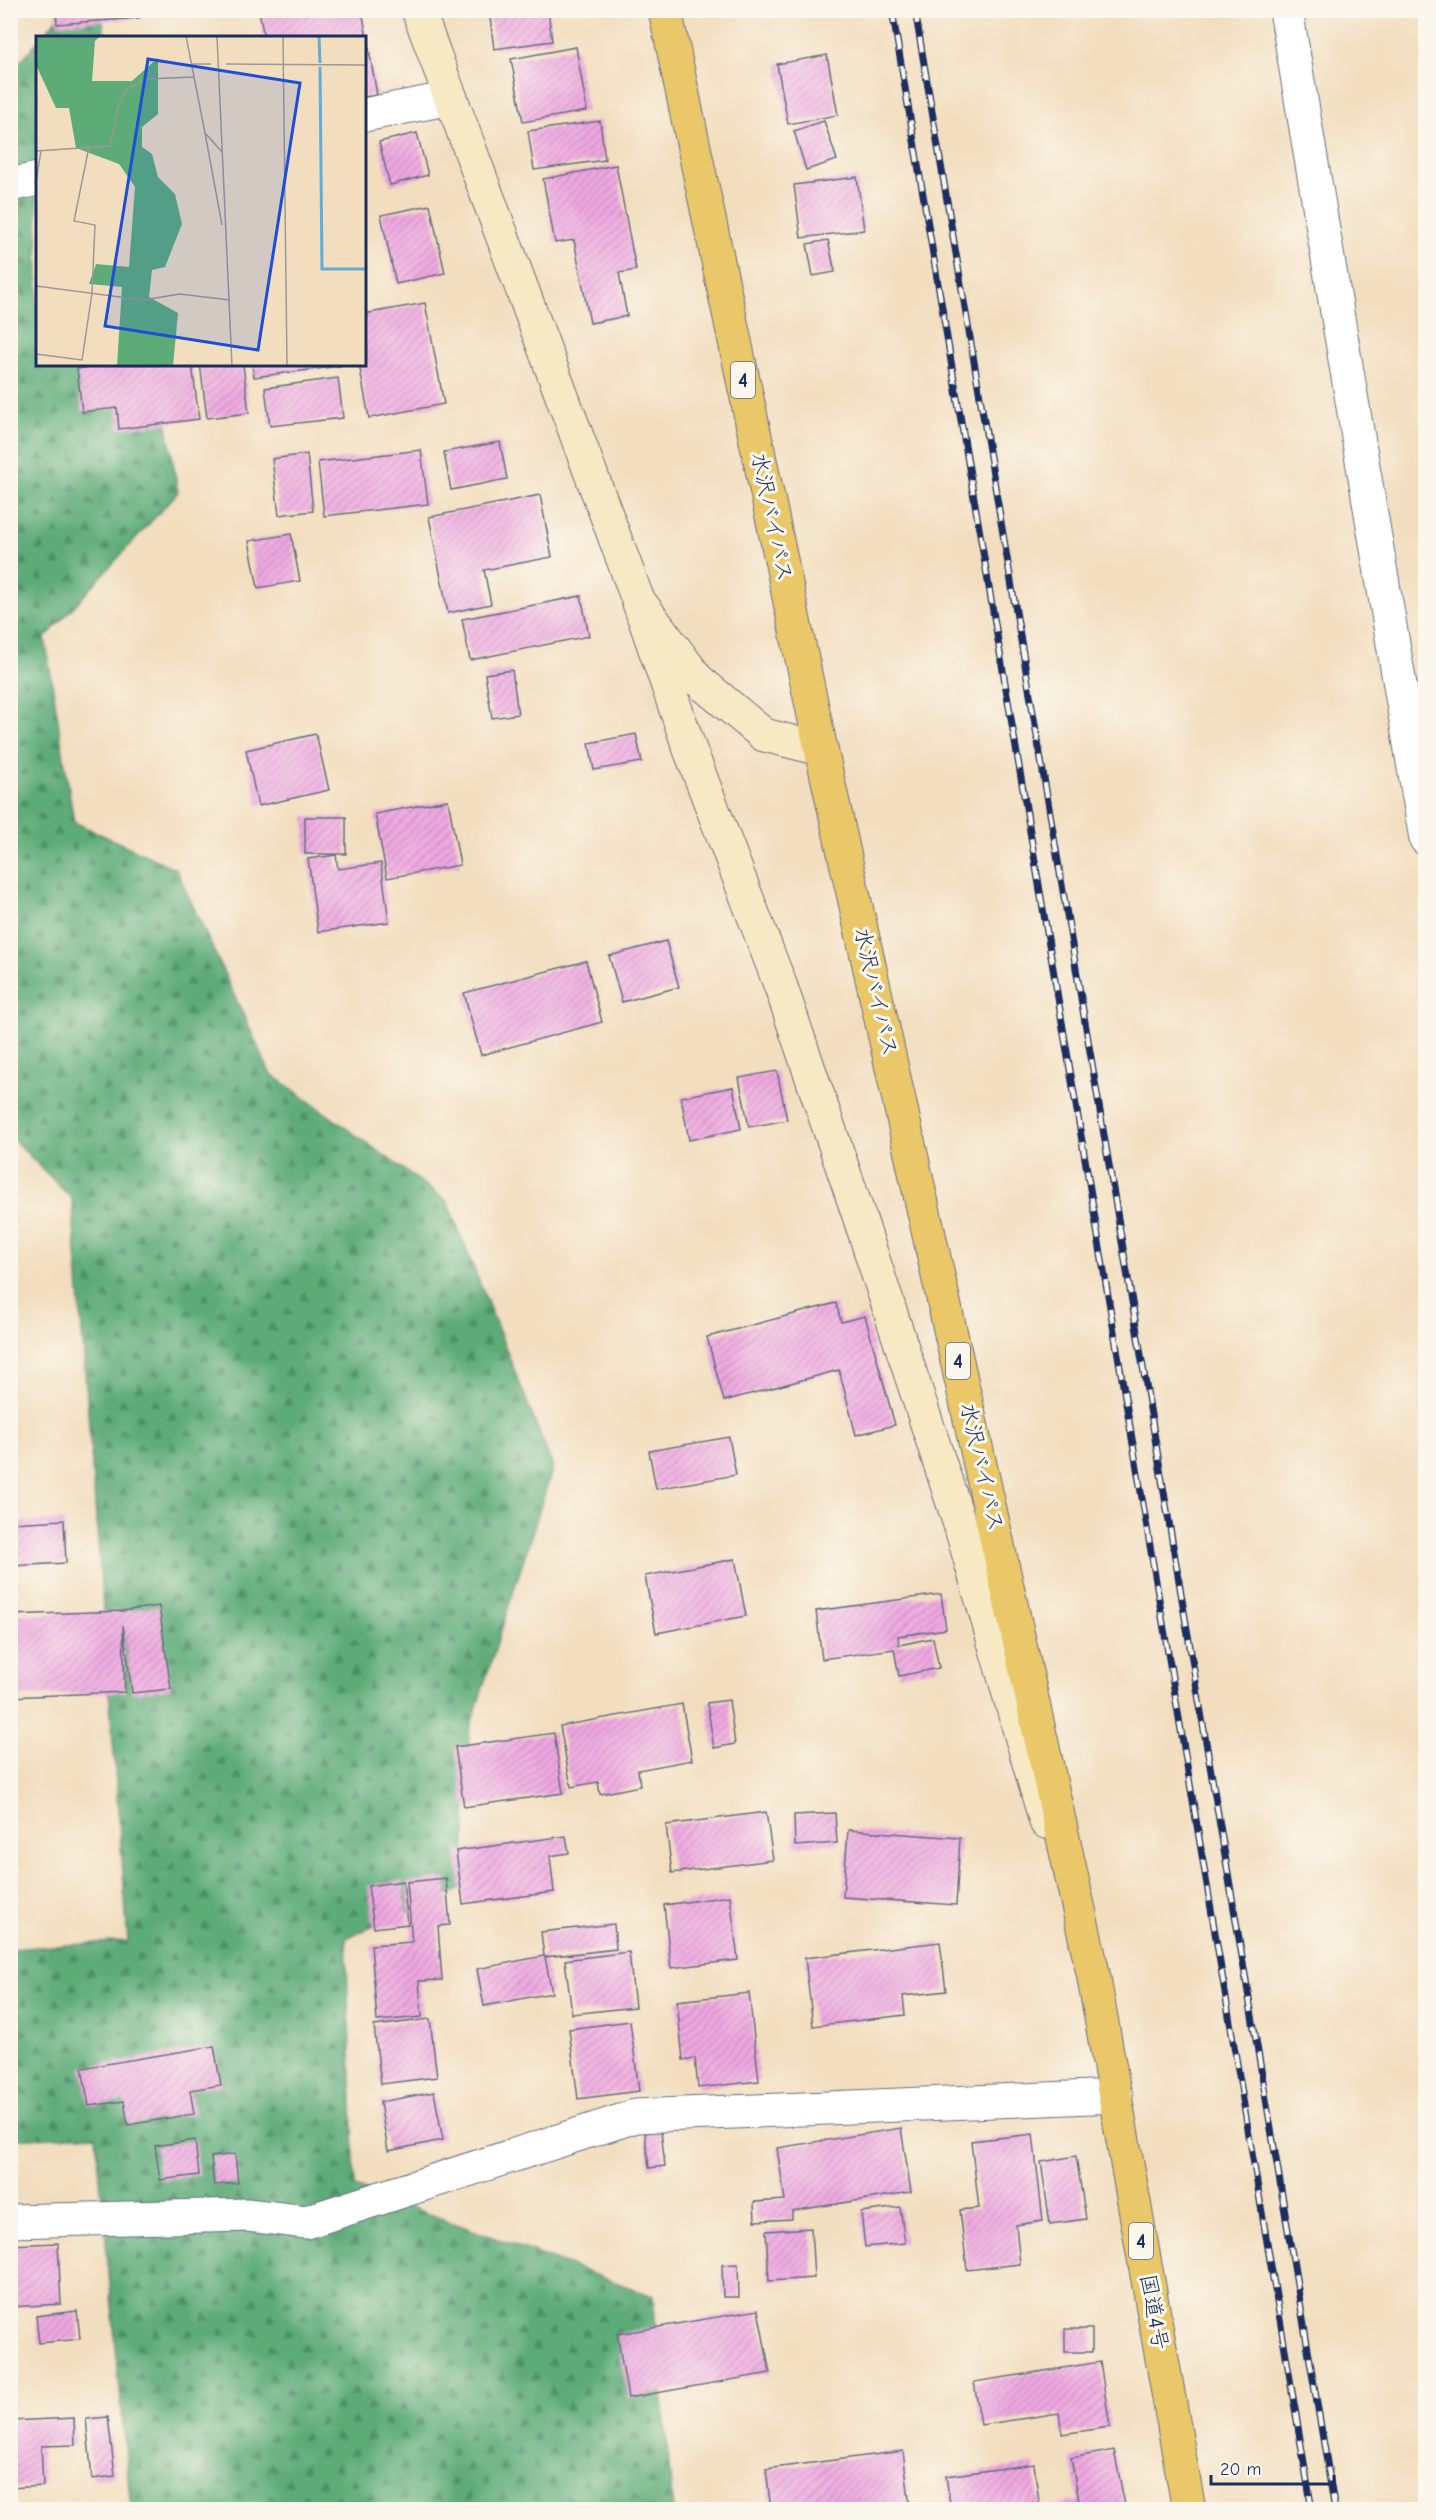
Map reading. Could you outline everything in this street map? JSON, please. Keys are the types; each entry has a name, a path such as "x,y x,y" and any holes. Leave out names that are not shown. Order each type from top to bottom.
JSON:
{"highway":[{"name":"水沢バイパス","path":"665,10 821,748 1094,1973"},
{"name":"国道4号","path":"1094,1973 1189,2510"}],"main road":[{"path":"418,10 638,600 689,747 781,987 860,1216 961,1528 1035,1784 1094,1973"},
{"path":"638,600 698,680 764,735 821,748"}],"street":[{"path":"1286,10 1425,838"},
{"path":"366,115 451,98"},
{"path":"10,185 36,179"},
{"path":"10,2222 247,2216 306,2222 636,2116 1116,2096"}],"green space":[{"path":"63,11 101,11 105,36 43,36"},
{"path":"36,43 36,366 157,366 178,492 45,638 74,822 176,869 270,1073 447,1201 553,1467 469,1731 463,1888 346,1938 355,2187 653,2296 673,2509 131,2509 96,2135 11,2139 11,1949 128,1941 72,1199 10,1136 10,74"}],"building":[{"path":"56,10 139,10 139,18 57,24"},
{"path":"259,10 362,10 377,95 366,97 366,36 264,36"},
{"path":"489,10 548,10 552,41 494,49"},
{"path":"576,47 587,111 523,122 511,59"},
{"path":"827,55 838,115 788,124 777,64"},
{"path":"600,121 605,160 534,170 528,131"},
{"path":"824,121 837,160 806,170 794,131"},
{"path":"417,133 428,175 390,185 379,142"},
{"path":"616,165 636,270 619,273 627,316 590,323 574,240 555,243 543,179"},
{"path":"857,177 864,230 801,238 794,185"},
{"path":"430,205 445,273 396,284 381,215"},
{"path":"828,240 835,272 813,276 807,244"},
{"path":"425,303 444,404 369,418 359,366 366,366 366,314"},
{"path":"101,366 192,366 199,419 119,429 117,408 82,412 77,369"},
{"path":"200,366 243,366 249,413 207,418"},
{"path":"252,366 340,366 254,377"},
{"path":"338,378 343,418 270,426 265,388"},
{"path":"500,442 507,479 451,490 444,452"},
{"path":"421,450 428,504 324,516 318,462"},
{"path":"307,454 313,511 279,515 272,459"},
{"path":"540,495 552,557 484,570 491,604 448,613 429,517"},
{"path":"291,534 300,581 258,588 249,541"},
{"path":"581,596 589,636 470,660 462,619"},
{"path":"512,670 518,714 492,718 485,674"},
{"path":"316,734 329,790 258,806 246,750"},
{"path":"636,734 642,762 594,770 589,743"},
{"path":"448,800 460,865 387,878 375,814"},
{"path":"305,817 346,817 346,854 305,854"},
{"path":"336,855 338,869 381,863 389,922 318,932 308,859"},
{"path":"666,941 679,987 622,1002 609,956"},
{"path":"586,961 602,1022 481,1055 464,993"},
{"path":"777,1071 787,1120 749,1127 739,1078"},
{"path":"733,1087 741,1129 689,1140 681,1097"},
{"path":"836,1303 841,1322 865,1316 895,1425 856,1435 839,1370 724,1401 707,1337"},
{"path":"729,1437 736,1475 656,1489 649,1451"},
{"path":"64,1520 66,1563 10,1566 10,1523"},
{"path":"735,1559 746,1616 656,1633 645,1576"},
{"path":"941,1594 946,1629 898,1636 899,1645 933,1638 939,1668 899,1676 894,1649 822,1659 816,1611"},
{"path":"159,1606 171,1689 132,1693 123,1625 125,1692 10,1697 10,1615 122,1611"},
{"path":"729,1700 735,1744 714,1748 707,1703"},
{"path":"682,1704 692,1760 638,1770 640,1786 600,1794 598,1782 571,1787 560,1726"},
{"path":"554,1733 563,1793 464,1807 455,1747"},
{"path":"766,1812 773,1860 672,1873 666,1825"},
{"path":"835,1813 837,1843 795,1846 794,1815"},
{"path":"848,1830 960,1838 956,1905 843,1897"},
{"path":"566,1836 569,1853 550,1856 554,1892 463,1904 456,1851"},
{"path":"446,1878 450,1925 438,1926 442,1980 419,1981 422,2017 377,2021 371,1945 412,1942 407,1882"},
{"path":"403,1881 408,1924 374,1928 368,1886"},
{"path":"730,1896 738,1960 671,1968 664,1905"},
{"path":"614,1924 616,1949 545,1957 552,1993 484,2006 477,1969 544,1956 541,1932"},
{"path":"940,1942 946,1991 903,1996 905,2015 813,2026 805,1958"},
{"path":"629,1952 635,2007 572,2014 565,1960"},
{"path":"749,1993 759,2081 698,2088 695,2058 683,2060 677,2001"},
{"path":"430,2019 437,2077 381,2084 374,2026"},
{"path":"630,2021 639,2091 578,2099 569,2029"},
{"path":"214,2046 221,2085 190,2090 194,2114 128,2125 124,2101 89,2106 82,2068"},
{"path":"434,2092 443,2140 388,2151 380,2102"},
{"path":"901,2128 911,2192 792,2211 792,2219 755,2221 754,2202 785,2200 777,2148"},
{"path":"661,2131 665,2166 649,2168 645,2133"},
{"path":"1033,2134 1043,2221 1016,2225 1020,2264 967,2270 960,2210 979,2208 971,2141"},
{"path":"195,2140 199,2175 160,2180 155,2146"},
{"path":"235,2154 238,2183 214,2185 211,2157"},
{"path":"1076,2156 1086,2219 1050,2224 1041,2162"},
{"path":"900,2207 905,2243 865,2247 861,2212"},
{"path":"811,2228 814,2278 769,2281 766,2231"},
{"path":"58,2243 61,2304 10,2307 10,2245"},
{"path":"738,2264 739,2297 723,2297 722,2265"},
{"path":"758,2310 770,2373 628,2398 617,2334"},
{"path":"77,2311 80,2339 39,2343 36,2316"},
{"path":"1065,2329 1092,2329 1092,2352 1065,2352"},
{"path":"1100,2362 1110,2427 1062,2434 1059,2413 981,2425 974,2382"},
{"path":"108,2417 115,2476 92,2479 86,2419"},
{"path":"74,2418 75,2445 41,2446 43,2486 10,2488 10,2421"},
{"path":"1114,2450 1126,2510 1061,2510 1060,2504 1079,2501 1071,2458"},
{"path":"903,2451 910,2507 894,2510 771,2510 766,2469"},
{"path":"1034,2464 1040,2510 951,2510 946,2476"}],"railway":[{"path":"892,10 1312,2510"},
{"path":"915,10 1335,2510"}]}
